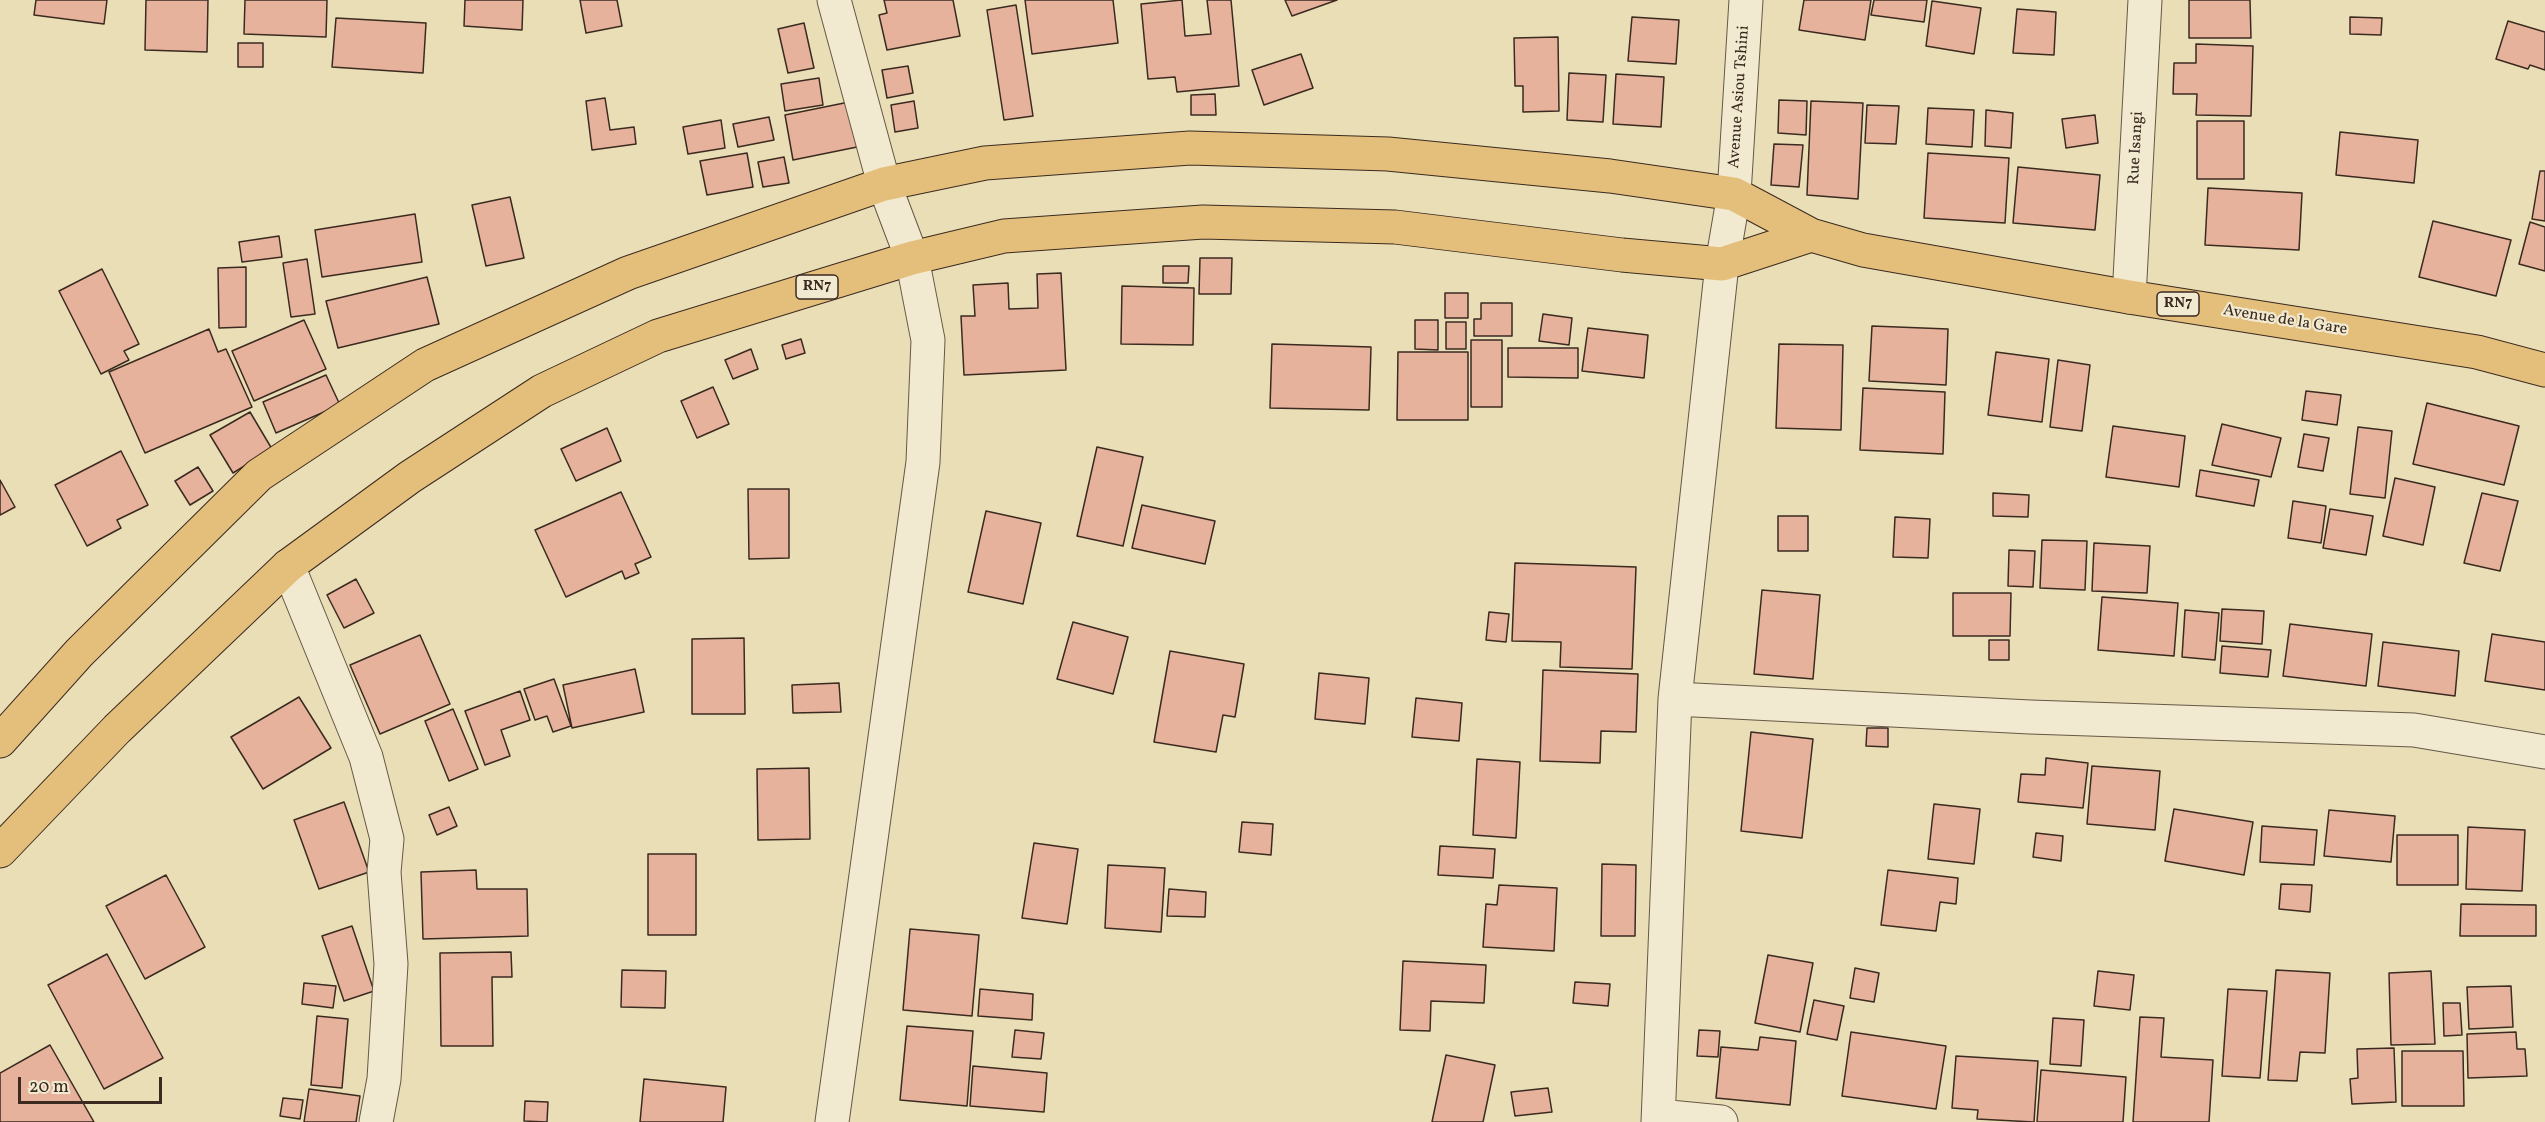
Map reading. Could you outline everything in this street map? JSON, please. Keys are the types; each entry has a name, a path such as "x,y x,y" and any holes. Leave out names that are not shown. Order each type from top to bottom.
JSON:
{"main road":[{"name":"RN7","path":"0,741 79,653 258,475 425,365 628,273 884,184 985,163 1190,148 1388,154 1610,176 1734,194 1811,235"},
{"name":"RN7","path":"0,851 117,729 288,566 410,477 542,391 658,336 912,258 1004,236 1203,222 1395,227 1622,255 1722,264 1811,235"},
{"name":"Avenue de la Gare","path":"1811,235 1863,250 2129,297 2477,352 2545,370"}],"street":[{"path":"832,1122 923,462 928,340 912,258 884,184 834,0"},
{"name":"Avenue Asiou Tshini","path":"1659,1119 1675,699 1722,264 1734,194 1746,0"},
{"name":"Rue Isangi","path":"2129,297 2145,0"},
{"path":"288,566 366,757 387,839 384,872 391,964 384,1079 376,1122"},
{"path":"1675,699 2030,717 2414,730 2545,752"},
{"path":"1659,1119 1721,1122"}],"building":[{"path":"36,0 107,0 104,24 34,15"},
{"path":"146,0 208,0 207,52 145,50"},
{"path":"245,0 327,0 326,37 244,34"},
{"path":"465,0 523,0 522,30 464,26"},
{"path":"580,0 617,0 622,26 586,33"},
{"path":"884,0 953,0 960,36 887,50 879,15 887,13"},
{"path":"1025,0 1113,0 1118,43 1032,54"},
{"path":"1182,0 1185,36 1211,34 1207,0 1231,0 1239,86 1177,92 1175,77 1148,79 1141,4"},
{"path":"1285,0 1337,0 1292,16"},
{"path":"1804,0 1871,0 1865,40 1799,30"},
{"path":"1874,0 1927,0 1924,22 1871,15"},
{"path":"2189,0 2250,0 2251,38 2189,38"},
{"path":"1932,1 1981,8 1974,54 1926,46"},
{"path":"1016,5 1033,116 1004,120 987,10"},
{"path":"2017,9 2056,12 2054,55 2013,53"},
{"path":"1632,17 1679,20 1676,64 1628,61"},
{"path":"2350,17 2382,18 2381,35 2350,34"},
{"path":"336,18 426,23 423,73 332,67"},
{"path":"2508,21 2545,32 2545,70 2530,65 2528,69 2496,59"},
{"path":"804,23 814,68 788,73 778,29"},
{"path":"1558,37 1559,111 1523,112 1523,86 1515,86 1514,38"},
{"path":"238,43 263,43 263,67 238,67"},
{"path":"2196,44 2253,46 2251,116 2196,115 2197,94 2173,94 2174,63 2196,63"},
{"path":"1301,54 1313,88 1264,105 1252,70"},
{"path":"908,66 913,93 887,98 882,70"},
{"path":"1569,73 1606,75 1603,122 1567,120"},
{"path":"1616,74 1664,77 1661,127 1613,124"},
{"path":"819,78 823,105 785,111 781,84"},
{"path":"1215,94 1216,115 1191,115 1191,95"},
{"path":"605,98 610,130 634,127 636,144 592,150 586,101"},
{"path":"1779,100 1807,101 1806,135 1778,133"},
{"path":"854,101 862,146 793,160 785,115"},
{"path":"914,101 918,128 895,132 891,105"},
{"path":"1811,101 1863,103 1858,199 1807,195"},
{"path":"1867,105 1899,106 1896,144 1865,143"},
{"path":"1928,108 1974,110 1972,147 1926,144"},
{"path":"1986,110 2013,113 2011,148 1985,146"},
{"path":"2095,115 2098,143 2066,148 2062,119"},
{"path":"769,117 774,140 738,147 733,124"},
{"path":"721,120 725,148 688,154 683,127"},
{"path":"2197,121 2244,121 2244,179 2197,179"},
{"path":"2340,132 2418,140 2414,183 2336,175"},
{"path":"1774,144 1803,145 1799,187 1771,185"},
{"path":"747,153 753,187 707,195 700,161"},
{"path":"1928,153 2009,158 2005,223 1924,218"},
{"path":"784,157 789,183 763,187 758,162"},
{"path":"2018,167 2100,175 2095,230 2013,223"},
{"path":"2540,171 2545,171 2545,221 2532,219"},
{"path":"2208,188 2302,193 2299,250 2205,245"},
{"path":"510,197 524,258 486,266 472,205"},
{"path":"415,214 422,262 322,277 315,230"},
{"path":"2433,221 2511,240 2496,296 2419,277"},
{"path":"2530,222 2545,227 2545,271 2519,264"},
{"path":"279,236 282,257 242,262 239,242"},
{"path":"1200,258 1232,258 1231,294 1199,294"},
{"path":"307,259 315,314 291,317 283,263"},
{"path":"1163,266 1189,266 1188,283 1163,283"},
{"path":"246,267 246,327 219,328 218,268"},
{"path":"102,269 139,344 124,351 129,360 101,374 59,291"},
{"path":"1061,273 1066,370 964,375 961,316 975,316 973,285 1008,283 1009,309 1038,308 1037,274"},
{"path":"427,277 439,324 338,348 326,301"},
{"path":"1122,286 1194,288 1193,345 1121,344"},
{"path":"1445,293 1468,293 1468,318 1445,318"},
{"path":"1481,303 1512,303 1512,336 1474,336 1474,319 1481,319"},
{"path":"1543,314 1572,318 1569,345 1539,341"},
{"path":"304,320 326,369 254,401 232,351"},
{"path":"1415,320 1438,320 1438,350 1415,349"},
{"path":"1446,322 1466,322 1466,349 1446,349"},
{"path":"1872,326 1948,329 1946,385 1869,381"},
{"path":"1588,328 1648,335 1644,378 1582,371"},
{"path":"209,329 218,352 226,349 252,407 145,453 109,372"},
{"path":"801,339 805,353 786,359 782,345"},
{"path":"1471,340 1502,340 1502,407 1471,407"},
{"path":"1272,344 1371,347 1369,410 1270,408"},
{"path":"1779,344 1843,345 1841,430 1776,428"},
{"path":"1508,348 1578,348 1578,378 1508,377"},
{"path":"751,349 758,369 733,379 725,360"},
{"path":"1398,352 1468,352 1468,420 1397,420"},
{"path":"1996,352 2049,359 2042,422 1988,415"},
{"path":"2058,360 2090,365 2082,431 2050,427"},
{"path":"326,375 340,405 276,433 263,402"},
{"path":"713,387 729,424 697,438 681,401"},
{"path":"1863,388 1945,392 1943,454 1860,450"},
{"path":"2306,391 2341,395 2337,425 2302,420"},
{"path":"2427,403 2519,426 2504,485 2413,464"},
{"path":"250,412 272,449 233,473 210,435"},
{"path":"2222,424 2281,438 2271,477 2212,465"},
{"path":"2113,426 2185,436 2179,487 2106,477"},
{"path":"2358,427 2392,431 2385,498 2350,494"},
{"path":"607,428 621,461 576,481 561,449"},
{"path":"2304,434 2329,438 2323,471 2298,467"},
{"path":"1097,447 1143,457 1123,546 1077,536"},
{"path":"121,451 148,505 117,520 121,528 87,546 55,485"},
{"path":"198,467 213,491 190,505 175,481"},
{"path":"2200,470 2259,480 2254,506 2196,496"},
{"path":"2395,478 2435,487 2423,545 2383,536"},
{"path":"0,480 15,507 0,515"},
{"path":"748,489 789,489 789,558 749,559"},
{"path":"621,492 651,557 635,564 639,573 625,579 622,571 566,597 535,530"},
{"path":"1993,493 2029,495 2028,517 1993,516"},
{"path":"2482,493 2518,501 2500,571 2464,563"},
{"path":"2293,501 2326,506 2321,543 2288,538"},
{"path":"1142,505 1215,521 1205,564 1132,548"},
{"path":"2330,509 2373,516 2366,555 2323,548"},
{"path":"986,511 1041,523 1023,604 968,592"},
{"path":"1778,516 1808,516 1808,551 1778,551"},
{"path":"1895,517 1930,519 1928,558 1893,557"},
{"path":"2042,540 2087,541 2085,590 2040,588"},
{"path":"2094,543 2150,546 2147,593 2092,591"},
{"path":"2009,550 2035,551 2033,587 2008,586"},
{"path":"1515,563 1636,567 1632,669 1560,667 1561,642 1512,641"},
{"path":"356,579 374,613 344,628 327,595"},
{"path":"1762,590 1820,595 1813,679 1754,674"},
{"path":"1953,593 2011,593 2010,636 1953,636"},
{"path":"2102,597 2178,603 2174,656 2098,650"},
{"path":"2222,609 2264,611 2262,644 2220,641"},
{"path":"2185,610 2219,613 2215,660 2182,657"},
{"path":"1489,612 1509,614 1506,642 1486,640"},
{"path":"1073,622 1128,637 1113,694 1057,679"},
{"path":"2290,624 2372,634 2366,686 2283,676"},
{"path":"2492,634 2545,642 2545,690 2485,681"},
{"path":"420,635 450,704 380,734 350,665"},
{"path":"744,638 745,714 692,714 692,639"},
{"path":"1989,640 2009,640 2009,660 1989,660"},
{"path":"2383,642 2459,651 2455,696 2378,686"},
{"path":"2222,646 2271,650 2268,677 2220,673"},
{"path":"1170,651 1244,664 1235,717 1223,715 1216,752 1154,742"},
{"path":"635,669 644,712 572,728 563,685"},
{"path":"1543,670 1638,674 1636,732 1601,731 1600,763 1540,761"},
{"path":"1319,673 1369,678 1365,724 1315,719"},
{"path":"554,679 571,726 553,732 547,716 535,720 524,689"},
{"path":"839,683 841,712 793,713 792,685"},
{"path":"520,691 530,720 501,730 510,756 485,765 465,711"},
{"path":"299,697 331,748 263,789 231,737"},
{"path":"1416,698 1462,703 1459,741 1412,737"},
{"path":"453,709 478,769 449,781 425,721"},
{"path":"1867,728 1888,728 1888,747 1866,746"},
{"path":"1751,732 1813,739 1802,838 1741,831"},
{"path":"2046,758 2088,763 2083,808 2018,802 2021,774 2045,775"},
{"path":"1477,759 1520,762 1516,838 1473,835"},
{"path":"2092,766 2160,771 2155,830 2087,824"},
{"path":"809,768 810,839 758,840 757,769"},
{"path":"344,802 369,872 319,889 294,820"},
{"path":"1934,804 1980,809 1974,864 1928,859"},
{"path":"449,807 457,826 437,835 429,815"},
{"path":"2174,809 2253,822 2244,875 2165,861"},
{"path":"2329,810 2395,816 2391,862 2324,856"},
{"path":"1242,822 1273,824 1271,855 1239,852"},
{"path":"2262,826 2317,830 2314,865 2260,862"},
{"path":"2468,827 2525,830 2522,891 2466,889"},
{"path":"2036,833 2063,836 2061,861 2033,857"},
{"path":"2397,835 2458,835 2458,885 2397,885"},
{"path":"1034,843 1078,849 1067,924 1022,918"},
{"path":"1440,846 1495,849 1493,878 1438,875"},
{"path":"648,854 696,854 696,935 648,935"},
{"path":"1602,864 1636,865 1635,936 1601,936"},
{"path":"1108,865 1165,868 1161,932 1105,928"},
{"path":"476,870 477,889 527,889 528,936 423,939 421,872"},
{"path":"1888,870 1958,878 1956,904 1940,902 1936,931 1881,925"},
{"path":"166,875 205,947 145,979 106,906"},
{"path":"2281,884 2312,885 2310,912 2279,909"},
{"path":"1499,885 1557,888 1554,951 1483,947 1486,904 1497,905"},
{"path":"1169,889 1206,892 1205,917 1167,916"},
{"path":"2461,904 2536,905 2536,936 2460,936"},
{"path":"352,926 374,991 344,1001 322,936"},
{"path":"910,929 979,935 972,1016 903,1010"},
{"path":"511,952 512,977 492,977 493,1046 441,1046 440,953"},
{"path":"107,954 163,1058 104,1089 48,985"},
{"path":"1768,955 1813,963 1800,1032 1755,1023"},
{"path":"1403,961 1486,965 1484,1003 1431,1001 1430,1031 1400,1030"},
{"path":"1855,968 1879,973 1874,1002 1850,998"},
{"path":"622,970 666,971 665,1008 621,1007"},
{"path":"2276,970 2330,973 2325,1053 2300,1052 2297,1081 2268,1080"},
{"path":"2098,971 2134,975 2130,1010 2094,1006"},
{"path":"2431,971 2435,1044 2391,1045 2389,973"},
{"path":"1575,982 1610,984 1608,1006 1573,1003"},
{"path":"304,983 336,986 333,1008 302,1004"},
{"path":"2511,986 2513,1027 2469,1029 2467,987"},
{"path":"980,989 1033,994 1032,1020 978,1016"},
{"path":"2228,989 2267,991 2260,1078 2222,1076"},
{"path":"1814,1000 1844,1006 1837,1040 1807,1034"},
{"path":"2443,1003 2460,1003 2462,1035 2444,1036"},
{"path":"317,1016 348,1019 342,1088 311,1085"},
{"path":"2140,1017 2164,1018 2161,1057 2213,1060 2209,1122 2133,1122"},
{"path":"2053,1018 2084,1020 2081,1066 2050,1064"},
{"path":"907,1026 973,1031 967,1106 900,1100"},
{"path":"1015,1030 1044,1033 1041,1059 1012,1057"},
{"path":"1699,1030 1720,1031 1718,1057 1697,1056"},
{"path":"1851,1032 1946,1046 1936,1109 1842,1096"},
{"path":"2516,1032 2517,1049 2525,1049 2527,1076 2468,1078 2467,1034"},
{"path":"1760,1037 1796,1041 1790,1105 1716,1098 1721,1047 1758,1050"},
{"path":"50,1045 94,1122 0,1122 0,1073"},
{"path":"2394,1048 2396,1102 2352,1104 2350,1079 2358,1078 2357,1049"},
{"path":"2402,1051 2463,1051 2464,1106 2402,1106"},
{"path":"1446,1055 1495,1065 1483,1122 1432,1122"},
{"path":"1956,1056 2038,1061 2034,1122 1977,1119 1978,1110 1952,1108"},
{"path":"973,1066 1047,1073 1044,1112 970,1106"},
{"path":"2041,1070 2126,1077 2123,1122 2037,1122"},
{"path":"644,1079 726,1087 723,1122 640,1122"},
{"path":"1548,1088 1552,1112 1515,1116 1511,1092"},
{"path":"309,1089 360,1096 356,1122 304,1122"},
{"path":"283,1098 303,1100 300,1119 280,1116"},
{"path":"525,1101 548,1102 547,1122 524,1121"}]}
